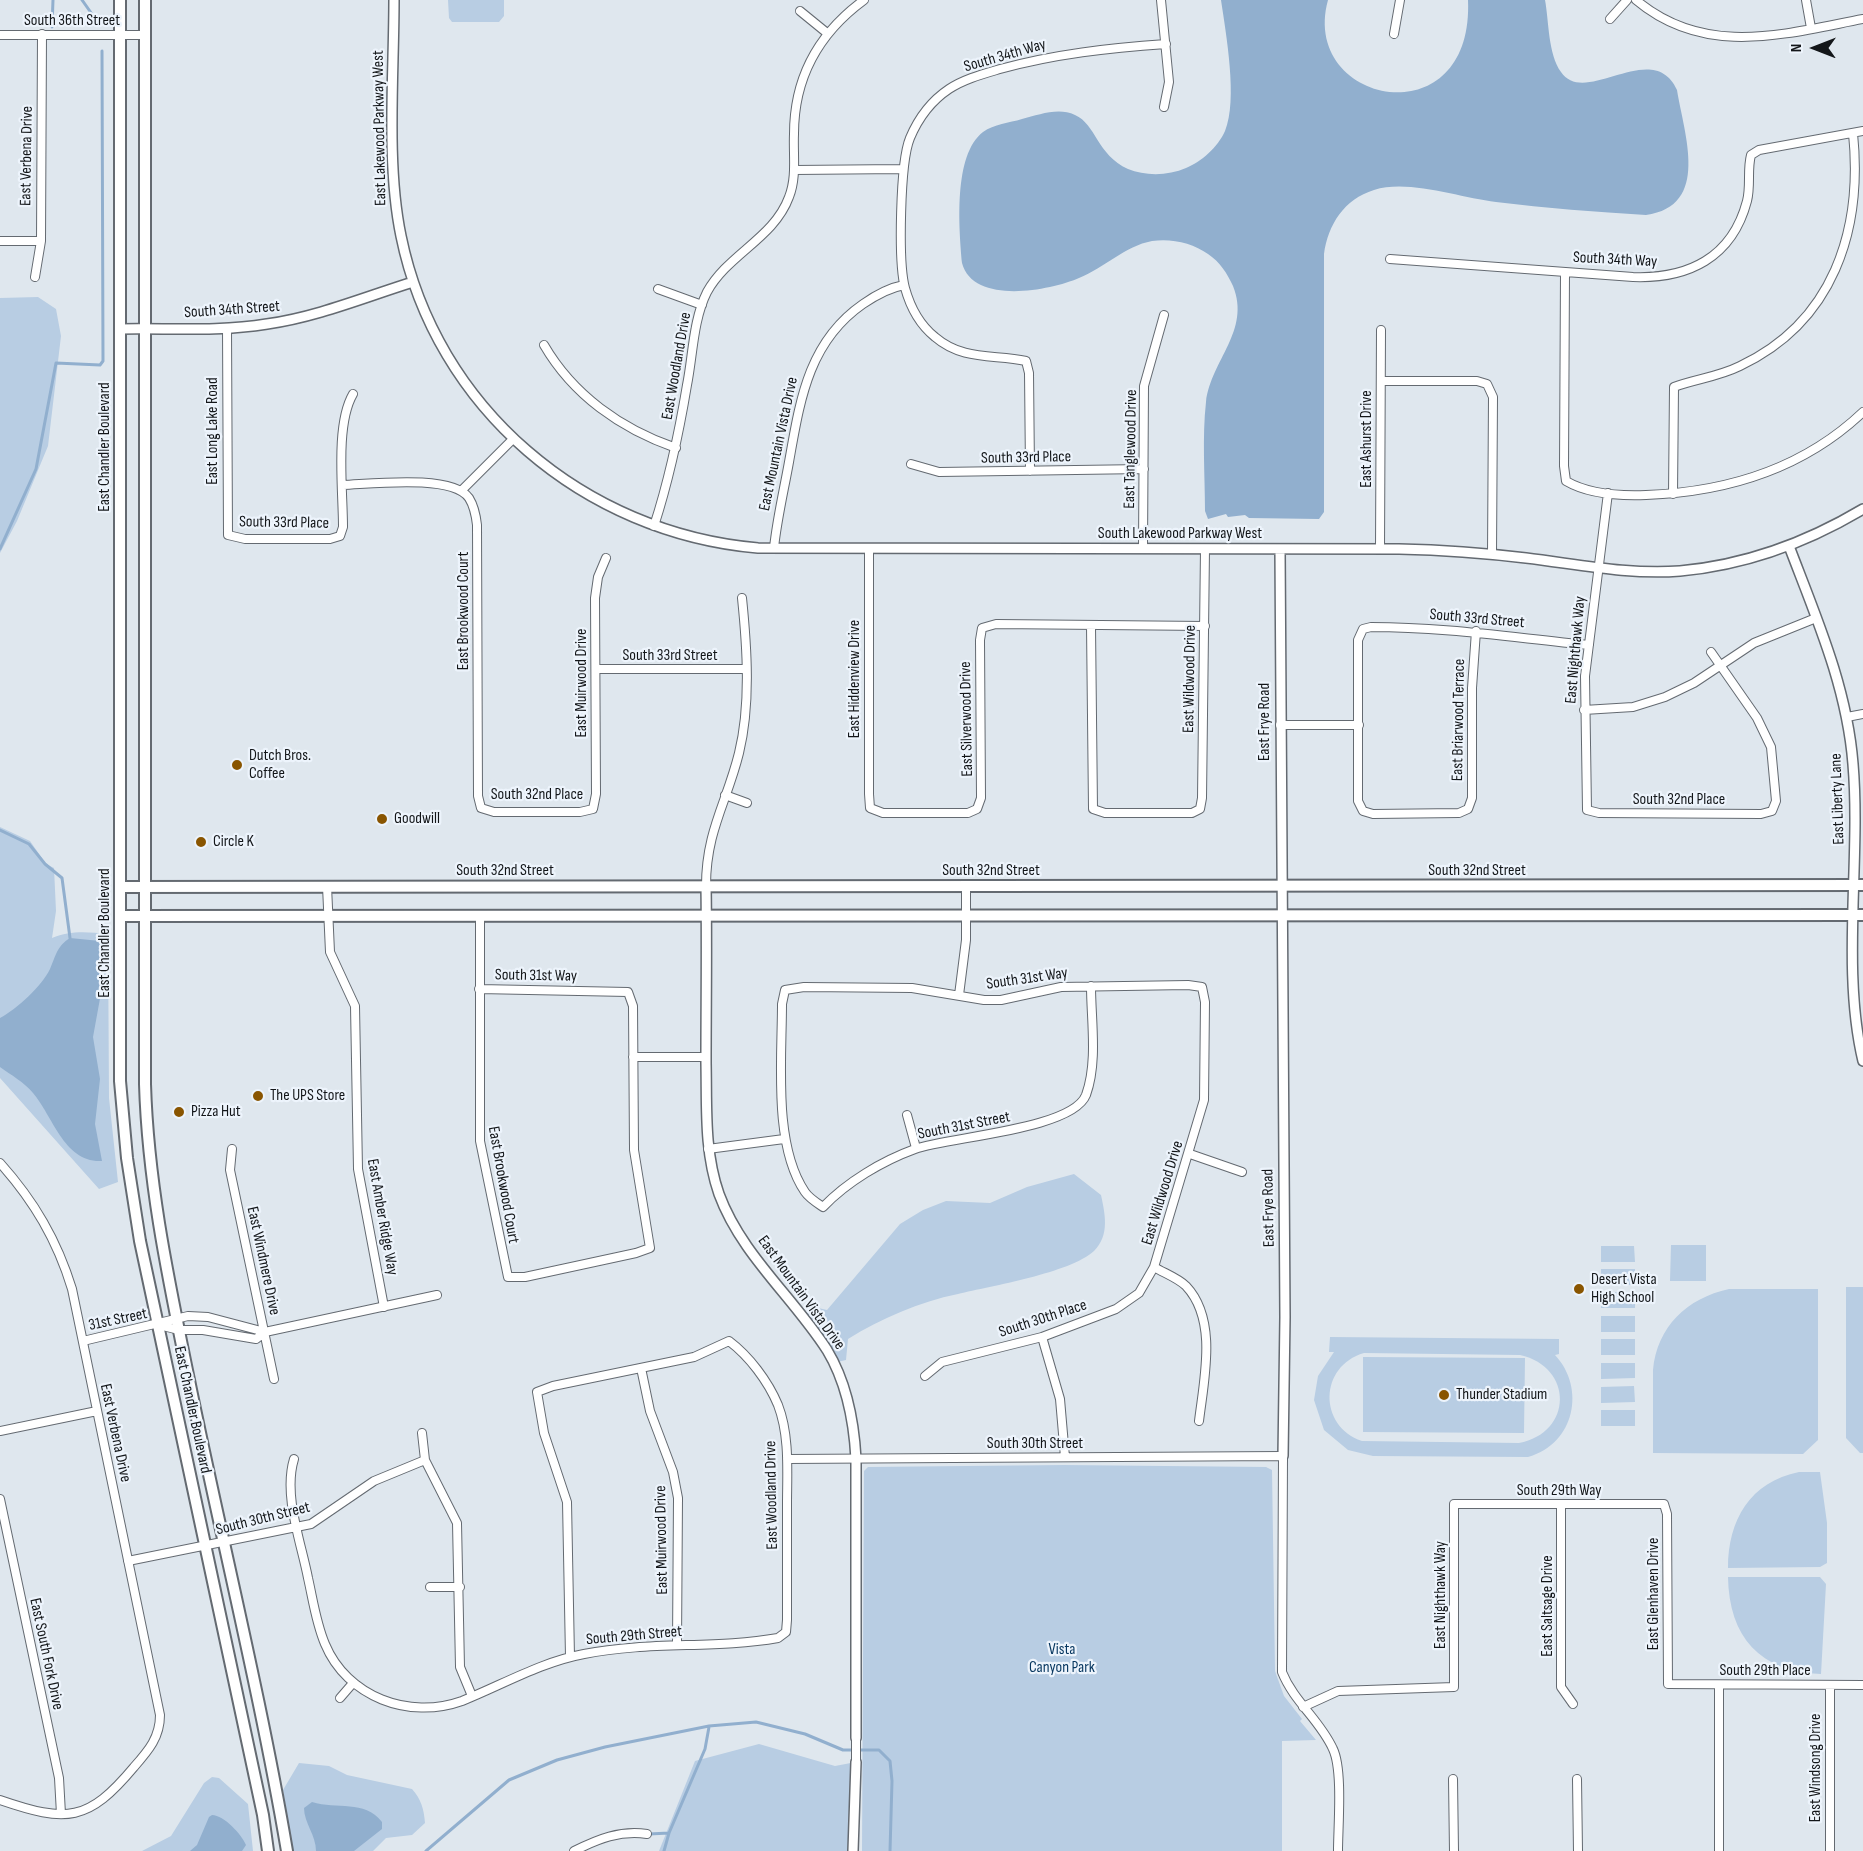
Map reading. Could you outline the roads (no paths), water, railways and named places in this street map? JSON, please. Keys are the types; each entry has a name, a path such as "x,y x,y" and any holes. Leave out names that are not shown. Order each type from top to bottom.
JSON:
{"main road":[{"name":"East Chandler Boulevard","path":"120,0 120,1080 123,1129 134,1209 263,1815 268,1851"},
{"name":"East Chandler Boulevard","path":"145,0 145,916 148,1149 156,1213 176,1318 287,1851"},
{"name":"South 32nd Street","path":"120,887 1859,885"},
{"path":"120,916 1859,915"}],"street":[{"name":"East Lakewood Parkway West","path":"394,0 394,191 401,236 413,282 432,328 455,369 512,440"},
{"name":"East Woodland Drive","path":"654,526 676,448 702,305 724,268 764,234 783,211 790,196 794,170 794,108 805,73 827,33 864,0"},
{"path":"1161,0 1169,82 1164,107"},
{"path":"1394,33 1400,0"},
{"path":"1610,19 1627,0"},
{"path":"1636,0 1663,18 1699,33 1715,36 1759,38 1863,19"},
{"path":"1806,0 1811,28"},
{"path":"800,11 827,33"},
{"name":"East Verbena Drive","path":"35,277 40,241 42,34"},
{"name":"South 36th Street","path":"0,35 145,35"},
{"name":"South 34th Way","path":"902,169 909,140 918,122 938,98 963,81 1073,52 1166,44"},
{"name":"South 34th Way","path":"1390,259 1651,278 1684,272 1700,265 1719,252 1741,220 1747,200 1751,155 1759,150 1863,131"},
{"path":"1673,494 1674,387 1739,367 1773,348 1813,309 1839,267 1852,227 1857,198 1857,165 1852,133"},
{"path":"794,170 902,169 904,285 912,308 935,337 955,350 976,357 1026,361 1029,373 1030,471"},
{"path":"0,241 40,241"},
{"path":"1565,272 1566,481 1577,488 1608,493 1673,494 1707,491 1739,483 1785,465 1829,440 1863,412"},
{"name":"South 34th Street","path":"120,329 227,328 293,320 413,282"},
{"name":"East Mountain Vista Drive","path":"774,548 801,396 817,354 830,335 857,308 890,288 904,285"},
{"path":"658,289 702,305"},
{"name":"East Tanglewood Drive","path":"1143,549 1144,386 1164,315"},
{"name":"East Long Lake Road","path":"227,328 228,535"},
{"name":"East Ashurst Drive","path":"1380,549 1381,330"},
{"path":"544,345 564,376 598,407 647,436 676,448"},
{"path":"1381,381 1477,381 1487,384 1493,397 1492,554"},
{"path":"353,394 346,405 343,423 344,485 435,483 461,491 512,440"},
{"name":"South Lakewood Parkway West","path":"512,440 570,485 612,509 654,526 705,541 774,548 1380,549 1492,554 1648,572 1700,568 1742,561 1789,546 1829,529 1863,509"},
{"name":"South 33rd Place","path":"911,464 939,472 1143,470"},
{"name":"South 33rd Place","path":"228,535 245,539 330,539 340,536 343,527 344,485"},
{"name":"East Brookwood Court","path":"461,491 469,498 477,525 478,796 481,808"},
{"name":"East Nighthawk Way","path":"1587,810 1584,710 1589,645 1608,493"},
{"name":"East Liberty Lane","path":"1789,546 1839,683 1847,717 1853,765 1859,885 1859,1001 1863,1061"},
{"name":"East Hiddenview Drive","path":"869,549 870,808 893,813 968,813 977,809"},
{"name":"East Wildwood Drive","path":"1091,626 1093,809 1105,813 1192,813 1200,809 1205,549"},
{"name":"East Frye Road","path":"1280,549 1280,886 1285,1317 1281,1672 1291,1693 1334,1749 1337,1765 1338,1851"},
{"name":"East Muirwood Drive","path":"593,809 596,794 595,598 598,578 606,558"},
{"name":"East Mountain Vista Drive","path":"742,598 745,669 742,739 709,849 706,886 708,1149 719,1193 738,1233 833,1363 852,1417 856,1459 856,1762 853,1851"},
{"path":"1584,710 1617,709 1650,703 1679,691 1754,643 1816,618"},
{"name":"East Silverwood Drive","path":"977,809 981,798 980,640 982,628 996,624 1091,626"},
{"path":"1091,626 1205,626"},
{"name":"South 33rd Street","path":"1359,725 1358,640 1363,629 1414,627 1476,631 1589,645"},
{"name":"East Briarwood Terrace","path":"1359,725 1358,801 1363,811 1373,814 1459,813 1468,809 1472,798 1472,680 1476,631"},
{"path":"1711,652 1720,665"},
{"name":"South 32nd Place","path":"1587,810 1599,813 1761,813 1772,811 1776,801 1771,747 1757,718 1720,665"},
{"name":"South 33rd Street","path":"596,669 745,669"},
{"path":"1847,717 1863,714"},
{"path":"1280,725 1359,725"},
{"path":"724,795 747,803"},
{"name":"South 32nd Place","path":"481,808 494,812 580,812 593,809"},
{"name":"East Amber Ridge Way","path":"327,886 330,952 355,1006 358,1169 384,1307"},
{"path":"959,995 966,940 966,886"},
{"name":"East Brookwood Court","path":"480,916 480,1141 508,1277 536,1274 650,1248 634,1150 633,1057"},
{"name":"South 31st Street","path":"784,1139 792,1166 806,1193 823,1207 835,1194 889,1160 916,1148 1008,1132 1067,1111 1085,1098 1092,1072 1091,986"},
{"name":"South 31st Way","path":"784,1139 782,1004 785,990 804,987 912,988 1001,1000 1060,987 1202,987"},
{"name":"East Wildwood Drive","path":"1199,1421 1207,1360 1202,1320 1196,1299 1184,1284 1154,1267 1190,1154 1204,1100 1205,1002 1202,987"},
{"name":"South 31st Way","path":"479,989 628,992 633,1006 633,1057"},
{"path":"633,1057 706,1057"},
{"path":"907,1115 916,1148"},
{"path":"708,1149 784,1139"},
{"name":"East Windmere Drive","path":"232,1149 230,1170 274,1379"},
{"path":"1190,1154 1242,1172"},
{"name":"East Verbena Drive","path":"0,1163 25,1191 54,1240 72,1289 158,1701 160,1725 152,1745 105,1800 82,1811 61,1814"},
{"name":"South 30th Place","path":"925,1376 942,1362 1042,1337 1128,1302 1139,1293 1154,1267"},
{"path":"159,1324 176,1318 197,1316 265,1332 437,1295"},
{"path":"226,1334 228,1323"},
{"path":"159,1324 179,1330 203,1330 256,1339 265,1332"},
{"name":"31st Street","path":"83,1341 159,1324"},
{"path":"1042,1337 1060,1399 1065,1457"},
{"name":"East Woodland Drive","path":"641,1368 694,1357 729,1341 748,1358 766,1383 778,1406 787,1460 786,1632"},
{"path":"570,1657 567,1502 544,1433 537,1392 553,1386 641,1368"},
{"name":"East Muirwood Drive","path":"641,1368 650,1411 673,1472 678,1498 677,1644"},
{"path":"0,1431 97,1411"},
{"path":"422,1433 425,1460 457,1523 460,1667 472,1696"},
{"name":"South 30th Street","path":"787,1460 1283,1456"},
{"path":"294,1458 289,1475 317,1619 326,1646 353,1683 340,1698"},
{"name":"South 30th Street","path":"128,1561 298,1527 320,1519 387,1474 425,1460"},
{"name":"East South Fork Drive","path":"0,1499 59,1778 61,1814"},
{"name":"East Nighthawk Way","path":"1303,1707 1338,1692 1454,1687 1455,1504"},
{"name":"South 29th Way","path":"1455,1504 1664,1504"},
{"name":"East Saltsage Drive","path":"1562,1504 1561,1687 1573,1704"},
{"name":"East Glenhaven Drive","path":"1664,1504 1667,1514 1668,1684"},
{"path":"430,1587 460,1587"},
{"name":"South 29th Street","path":"353,1683 384,1701 406,1707 429,1708 472,1696 537,1668 596,1651 677,1644 768,1640 778,1638 786,1632"},
{"name":"South 29th Place","path":"1668,1684 1863,1685"},
{"path":"1719,1685 1719,1851"},
{"name":"East Windsong Drive","path":"1830,1685 1830,1851"},
{"path":"1453,1779 1454,1851"},
{"path":"1577,1779 1578,1851"},
{"path":"0,1800 35,1812 61,1814"},
{"path":"574,1851 620,1834 647,1834"}],"waterway":[{"path":"52,27 53,0"},
{"path":"82,0 94,17"},
{"path":"0,549 36,469 56,363 100,365 103,361 102,51"},
{"path":"0,830 29,844 45,864 62,878 70,938"},
{"path":"426,1851 509,1780 557,1760 605,1747 709,1726 756,1722 805,1734 843,1750 879,1750 890,1761 892,1781 890,1851"},
{"path":"649,1834 669,1833 705,1749 709,1727"},
{"path":"664,1851 669,1833"}],"place":[{"name":"Dutch Bros. Coffee","path":"237,765"},
{"name":"Goodwill","path":"382,819"},
{"name":"Circle K","path":"201,842"},
{"name":"The UPS Store","path":"258,1096"},
{"name":"Pizza Hut","path":"179,1112"},
{"name":"Desert Vista High School","path":"1579,1289"},
{"name":"Thunder Stadium","path":"1444,1395"}],"park label":[{"name":"Vista Canyon Park","path":"1062,1659"}]}
